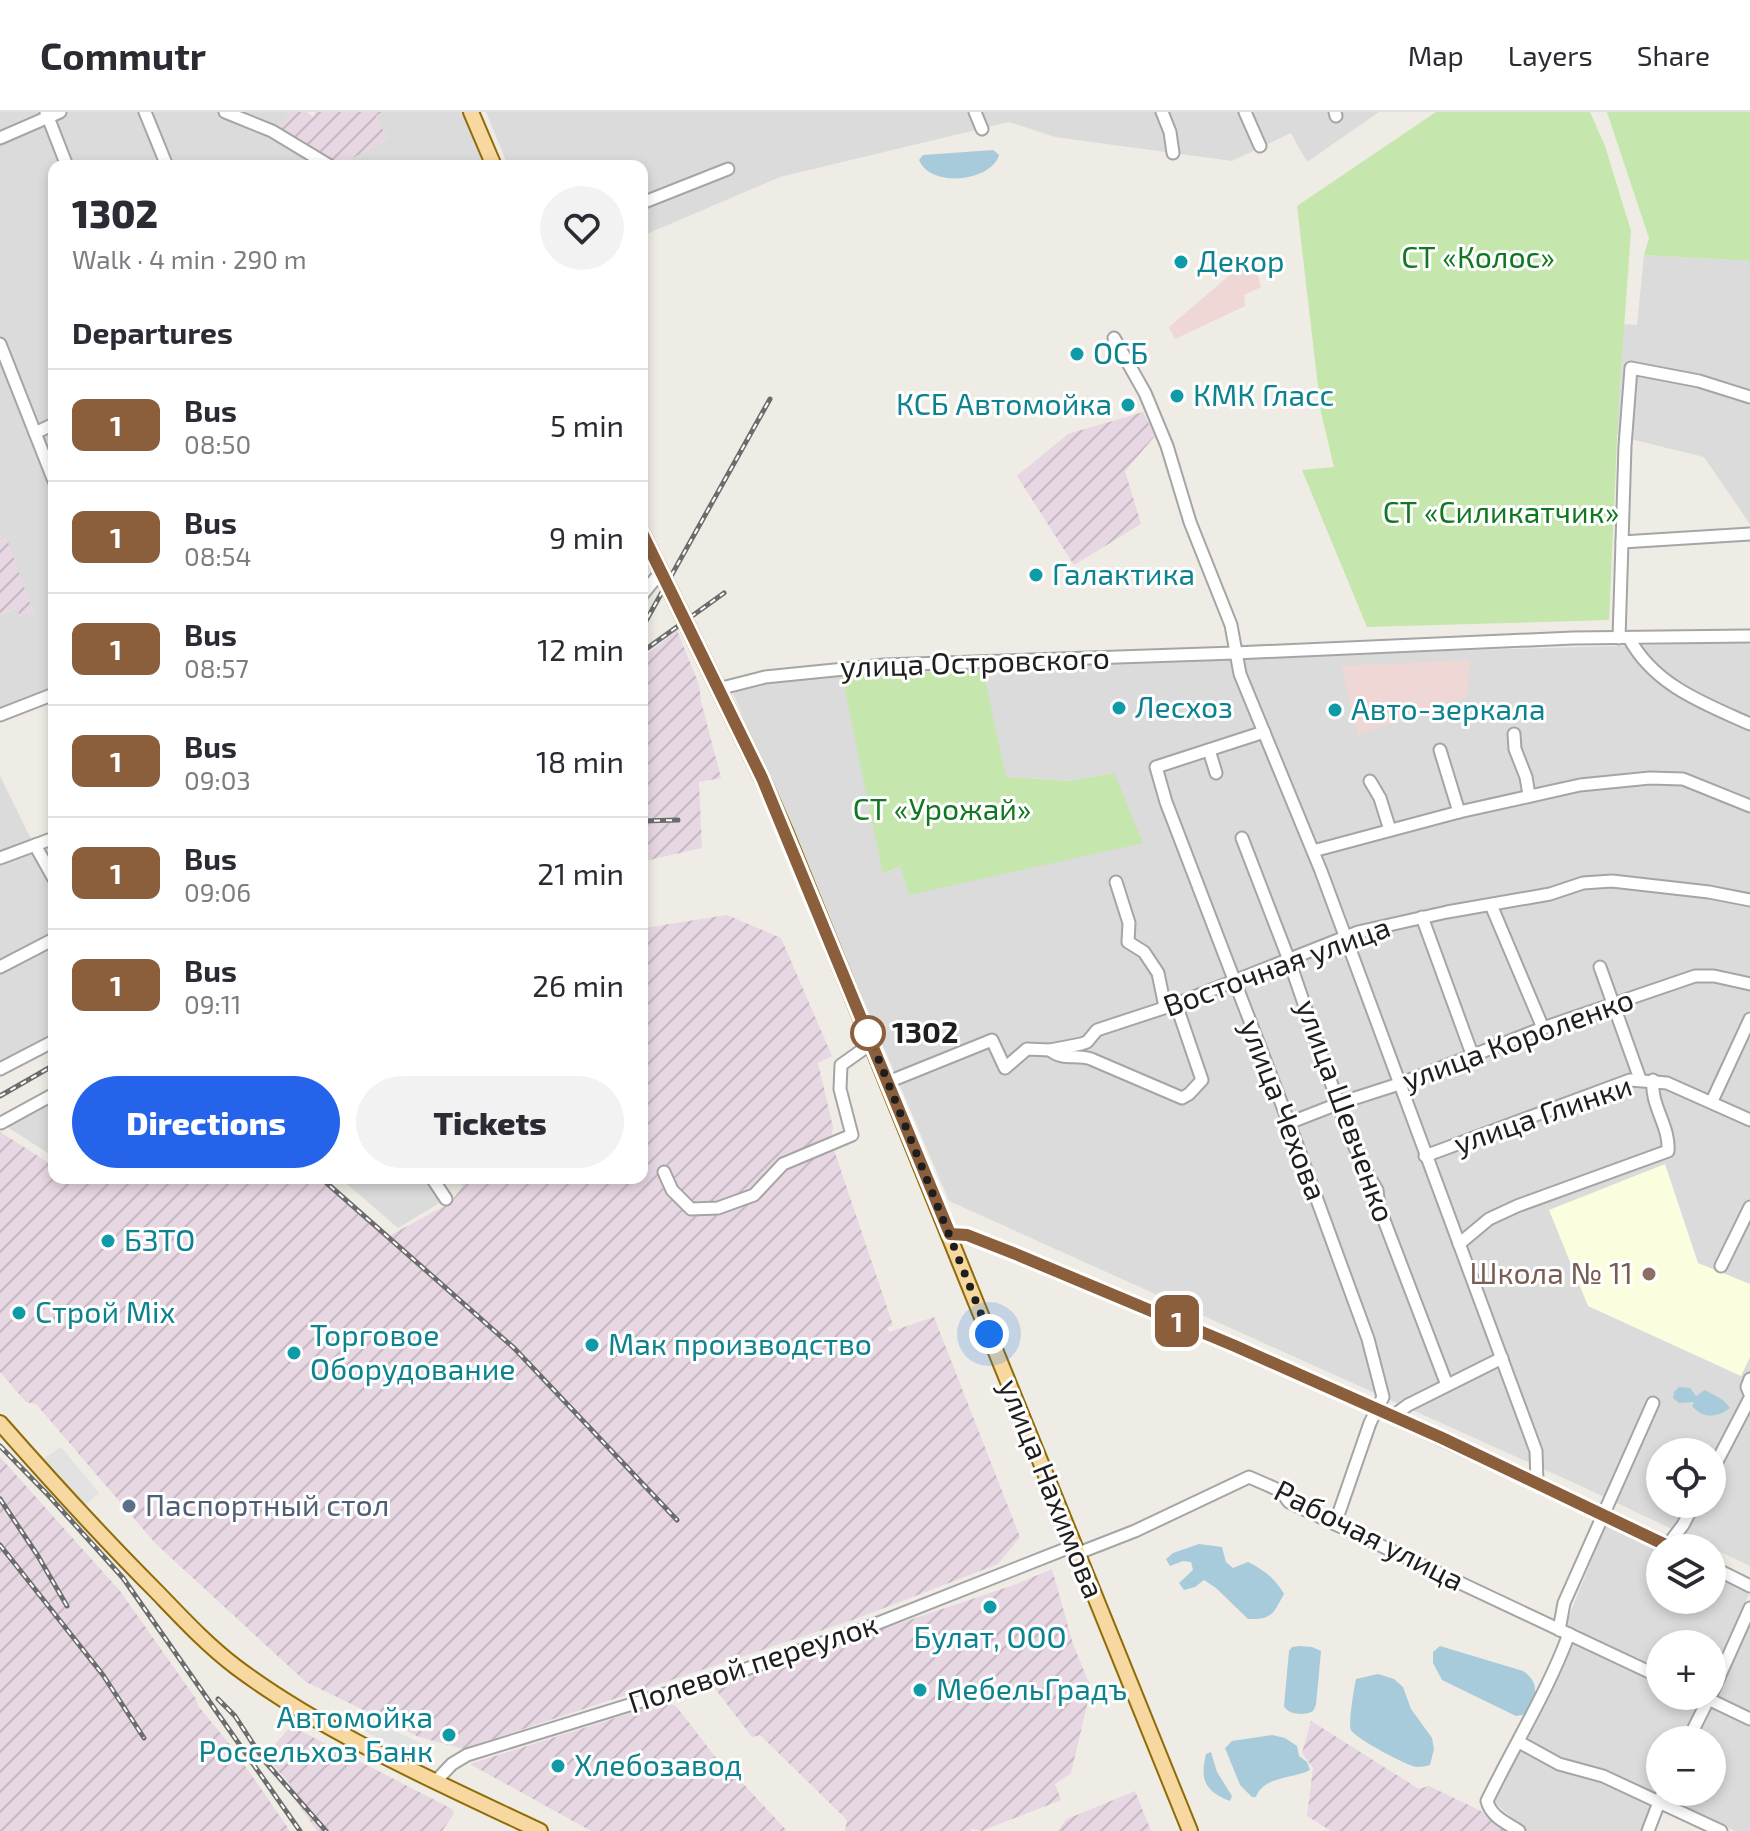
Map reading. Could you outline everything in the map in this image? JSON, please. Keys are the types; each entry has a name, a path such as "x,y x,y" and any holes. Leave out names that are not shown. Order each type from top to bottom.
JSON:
{"main road":[{"path":"471,112 491,160"},
{"name":"улица Нахимова","path":"648,546 762,778 950,1234 1190,1831"},
{"path":"0,1423 137,1572 226,1659 279,1697 436,1781 540,1831"}],"street":[{"path":"0,138 47,115 60,112"},
{"path":"145,112 165,160"},
{"path":"225,112 272,131 320,160"},
{"path":"975,112 982,129"},
{"path":"1162,112 1170,132 1173,153"},
{"path":"1245,112 1260,146"},
{"path":"47,115 65,160"},
{"path":"648,201 728,169"},
{"path":"1114,338 1145,393 1167,446 1190,522 1231,625 1240,674 1313,851 1536,1451 1537,1483"},
{"path":"0,344 48,466"},
{"path":"1750,397 1699,381 1631,368 1622,542 1624,638 1649,668 1679,690 1750,724"},
{"path":"35,433 48,427"},
{"path":"1622,542 1750,534"},
{"path":"648,588 660,573"},
{"name":"улица Островского","path":"718,689 765,677 873,665 1750,636"},
{"path":"0,715 48,696"},
{"path":"1216,773 1209,750 1264,732"},
{"path":"1514,734 1515,749 1529,795"},
{"name":"улица Чехова","path":"1209,750 1156,767 1166,802 1368,1339 1383,1397 1377,1409"},
{"path":"1440,750 1459,812"},
{"path":"1313,851 1459,812 1580,785 1673,778 1691,781 1750,806"},
{"path":"1370,781 1380,798 1390,830"},
{"name":"улица Шевченко","path":"1242,838 1365,1170 1377,1190 1379,1207 1447,1385"},
{"path":"0,858 48,840"},
{"path":"35,845 48,868"},
{"name":"Восточная улица","path":"888,1082 992,1040 1005,1068 1027,1049 1050,1050 1081,1044 1097,1030 1171,1006 1345,936 1422,917 1550,894 1583,883 1612,881 1750,900"},
{"path":"1050,1050 1062,1057 1091,1059 1182,1098 1202,1080 1158,973 1144,952 1128,942 1129,923 1116,882"},
{"path":"1491,905 1543,1028"},
{"path":"1422,917 1472,1054"},
{"path":"0,967 48,942"},
{"path":"1600,967 1640,1079"},
{"name":"улица Короленко","path":"1289,1123 1543,1028 1695,976 1714,976 1750,984"},
{"path":"1712,1101 1750,1019"},
{"path":"664,1172 672,1190 691,1209 718,1208 754,1195 783,1164 852,1135 840,1089 841,1065 872,1043"},
{"path":"0,1069 48,1044"},
{"name":"улица Глинки","path":"1425,1156 1614,1085 1640,1079 1678,1087 1750,1120"},
{"path":"1459,1244 1489,1219 1517,1206 1668,1151 1668,1140 1652,1092 1653,1080"},
{"path":"1,1123 48,1097"},
{"path":"436,1184 446,1199"},
{"path":"1721,1266 1750,1207"},
{"path":"950,1234 967,1235 1050,1268 1377,1409 1646,1536"},
{"path":"1393,1416 1408,1405 1502,1358"},
{"path":"1726,1443 1750,1396 1747,1387 1750,1379"},
{"path":"1519,1831 1496,1817 1487,1801 1519,1742 1564,1632 1564,1603 1653,1403"},
{"path":"1335,1524 1377,1409"},
{"name":"Рабочая улица","path":"1075,1550 1135,1531 1249,1477 1281,1491 1289,1502 1646,1670"},
{"name":"Полевой переулок","path":"436,1781 452,1764 467,1755 746,1669 1075,1550"},
{"path":"1726,1573 1749,1583"},
{"path":"1726,1658 1750,1608"},
{"path":"1726,1706 1750,1719"},
{"path":"1519,1742 1559,1764 1646,1792"},
{"path":"1648,1831 1658,1806"},
{"path":"1677,1806 1721,1831"}],"shaded area":[{"path":"0,112 289,112 283,125 273,131 320,160 48,160 48,696 0,715 0,615 17,608 20,616 33,611 6,539 0,541"},
{"path":"289,112 307,112 313,117 316,112 383,112 376,116 388,139 349,160 320,160 272,131 283,125"},
{"path":"383,112 471,112 491,160 349,160 388,139 376,116"},
{"path":"486,112 1379,112 1307,162 1291,133 1232,161 1055,137 1009,122 780,177 648,233 648,160 506,160"},
{"path":"1253,255 1261,287 1244,295 1245,306 1175,339 1169,327"},
{"path":"1644,255 1750,261 1750,524 1704,457 1626,438 1626,435 1602,432 1611,323 1637,325"},
{"path":"1143,412 1155,436 1125,471 1141,524 1074,565 1017,476 1068,434"},
{"path":"7,539 33,612 20,616 16,608 0,615 0,541"},
{"path":"677,630 699,685 721,778 699,782 702,848 648,861 648,653"},
{"path":"1750,642 1750,1566 1726,1555 1726,1534 1682,1534 1649,1518 1726,1518 1726,1438 1646,1438 1646,1517 949,1201 731,689 829,673 1005,664","holes":["1114,773 909,895 900,866 883,874 1006,777 1071,781"]},
{"path":"1470,660 1467,697 1358,735 1341,666"},
{"path":"0,776 34,845 48,840 48,1044 0,1069"},
{"path":"727,915 781,938 832,1056 818,1063 833,1127 831,1141 893,1325 887,1328 889,1332 934,1317 1020,1537 998,1564 853,1620 463,1749 419,1737 306,1682 156,1544 36,1404 26,1402 0,1372 0,1132 48,1162 48,1184 328,1184 389,1236 450,1203 462,1184 648,1184 648,927"},
{"path":"48,1097 48,1153 1,1123"},
{"name":"Школа № 11","path":"1665,1164 1698,1263 1750,1284 1750,1357 1741,1376 1588,1306 1549,1210"},
{"path":"347,1184 436,1184 446,1199 398,1228"},
{"path":"61,1447 99,1493 81,1509 40,1461"},
{"path":"0,1457 120,1591 198,1706 232,1747 290,1831 0,1831"},
{"path":"1606,1524 1646,1543 1646,1614 1726,1614 1726,1581 1750,1592 1726,1646 1726,1630 1646,1630 1646,1664 1565,1626"},
{"path":"1052,1569 1073,1644 1091,1688 1071,1773 1055,1784 1061,1800 982,1831 845,1831 847,1821 843,1816 760,1735 752,1737 713,1686 1014,1585"},
{"path":"1750,1623 1750,1712 1726,1700 1726,1676"},
{"path":"1572,1643 1646,1677 1646,1710 1696,1710 1688,1726 1646,1726 1646,1788 1605,1770 1561,1758 1527,1740"},
{"path":"666,1702 676,1706 721,1764 724,1763 787,1831 591,1831 470,1764"},
{"path":"1710,1710 1717,1710 1750,1726 1750,1831 1735,1831 1682,1806 1726,1806 1726,1726 1702,1726"},
{"path":"367,1718 433,1749 424,1761 360,1729"},
{"path":"1311,1721 1419,1789 1429,1786 1481,1811 1505,1831 1331,1831 1307,1816 1313,1768 1302,1753"},
{"path":"291,1726 452,1809 454,1814 442,1831 317,1831 286,1787 290,1784 265,1756"},
{"path":"1521,1750 1557,1770 1601,1782 1651,1806 1642,1831 1527,1831 1494,1802"},
{"path":"1135,1791 1151,1831 1058,1831 1067,1819"}],"green space":[{"path":"1436,112 1590,112 1605,146 1631,231 1619,396 1609,620 1367,627 1302,470 1334,467 1321,412 1297,206"},
{"path":"1607,112 1750,112 1750,261 1644,255 1649,238"},
{"name":"СТ «Урожай»","path":"983,670 1006,777 1071,781 1114,773 1143,843 909,895 900,866 883,874 842,676"}],"water":[{"path":"993,150 999,155 994,164 974,176 961,178 936,175 919,160 923,155"},
{"path":"1679,1387 1690,1388 1696,1396 1705,1390 1723,1400 1730,1408 1720,1414 1705,1415 1692,1406 1694,1402 1679,1403 1673,1398"},
{"path":"1199,1544 1222,1547 1226,1562 1233,1568 1248,1562 1269,1575 1284,1594 1274,1611 1267,1617 1248,1619 1204,1580 1184,1590 1179,1583 1193,1570 1191,1562 1183,1561 1170,1566 1166,1559 1173,1553"},
{"path":"1299,1646 1321,1651 1316,1705 1310,1713 1301,1714 1293,1713 1284,1706 1289,1651"},
{"path":"1440,1646 1523,1671 1532,1680 1535,1690 1527,1714 1516,1716 1442,1680 1433,1663 1433,1652"},
{"path":"1378,1674 1394,1679 1403,1687 1411,1709 1432,1738 1434,1749 1430,1765 1417,1767 1403,1762 1351,1730 1356,1679"},
{"path":"1272,1735 1285,1738 1297,1746 1299,1756 1307,1762 1310,1770 1265,1785 1256,1797 1252,1797 1240,1785 1225,1748 1232,1741"},
{"path":"1211,1752 1217,1772 1232,1796 1230,1801 1214,1793 1206,1783 1204,1763 1206,1754"}],"railway":[{"path":"648,617 770,399"},
{"path":"648,648 724,593"},
{"path":"648,821 678,820"},
{"path":"0,1096 48,1068"},
{"path":"328,1184 514,1348 677,1520"},
{"path":"0,1446 123,1578 300,1831"},
{"path":"0,1499 67,1606"},
{"path":"0,1545 103,1675 144,1738"},
{"path":"218,1699 235,1716 261,1756"},
{"path":"262,1758 326,1831"}],"bus line":[{"name":"1","path":"648,547 762,778 950,1234 967,1235 1018,1255 1235,1346 1442,1438 1646,1536"}],"place":[{"name":"Декор","path":"1181,262"},
{"name":"ОСБ","path":"1077,354"},
{"name":"КМК Гласс","path":"1177,396"},
{"name":"КСБ Автомойка","path":"1128,405"},
{"name":"Галактика","path":"1036,575"},
{"name":"Лесхоз","path":"1119,708"},
{"name":"Авто-зеркала","path":"1335,710"},
{"name":"1302","path":"868,1033"},
{"name":"БЗТО","path":"108,1241"},
{"name":"Школа № 11","path":"1649,1274"},
{"name":"Строй Mix","path":"19,1313"},
{"name":"Мак производство","path":"592,1345"},
{"name":"Торговое Оборудование","path":"294,1353"},
{"name":"Паспортный стол","path":"129,1506"},
{"name":"Булат, ООО","path":"990,1607"},
{"name":"МебельГрадъ","path":"920,1690"},
{"name":"Автомойка Россельхоз Банк","path":"449,1735"},
{"name":"Хлебозавод","path":"558,1766"}],"route":[{"path":"868,1033 989,1334"}],"park label":[{"name":"СТ «Колос»","path":"1478,258"},
{"name":"СТ «Силикатчик»","path":"1501,513"}]}
